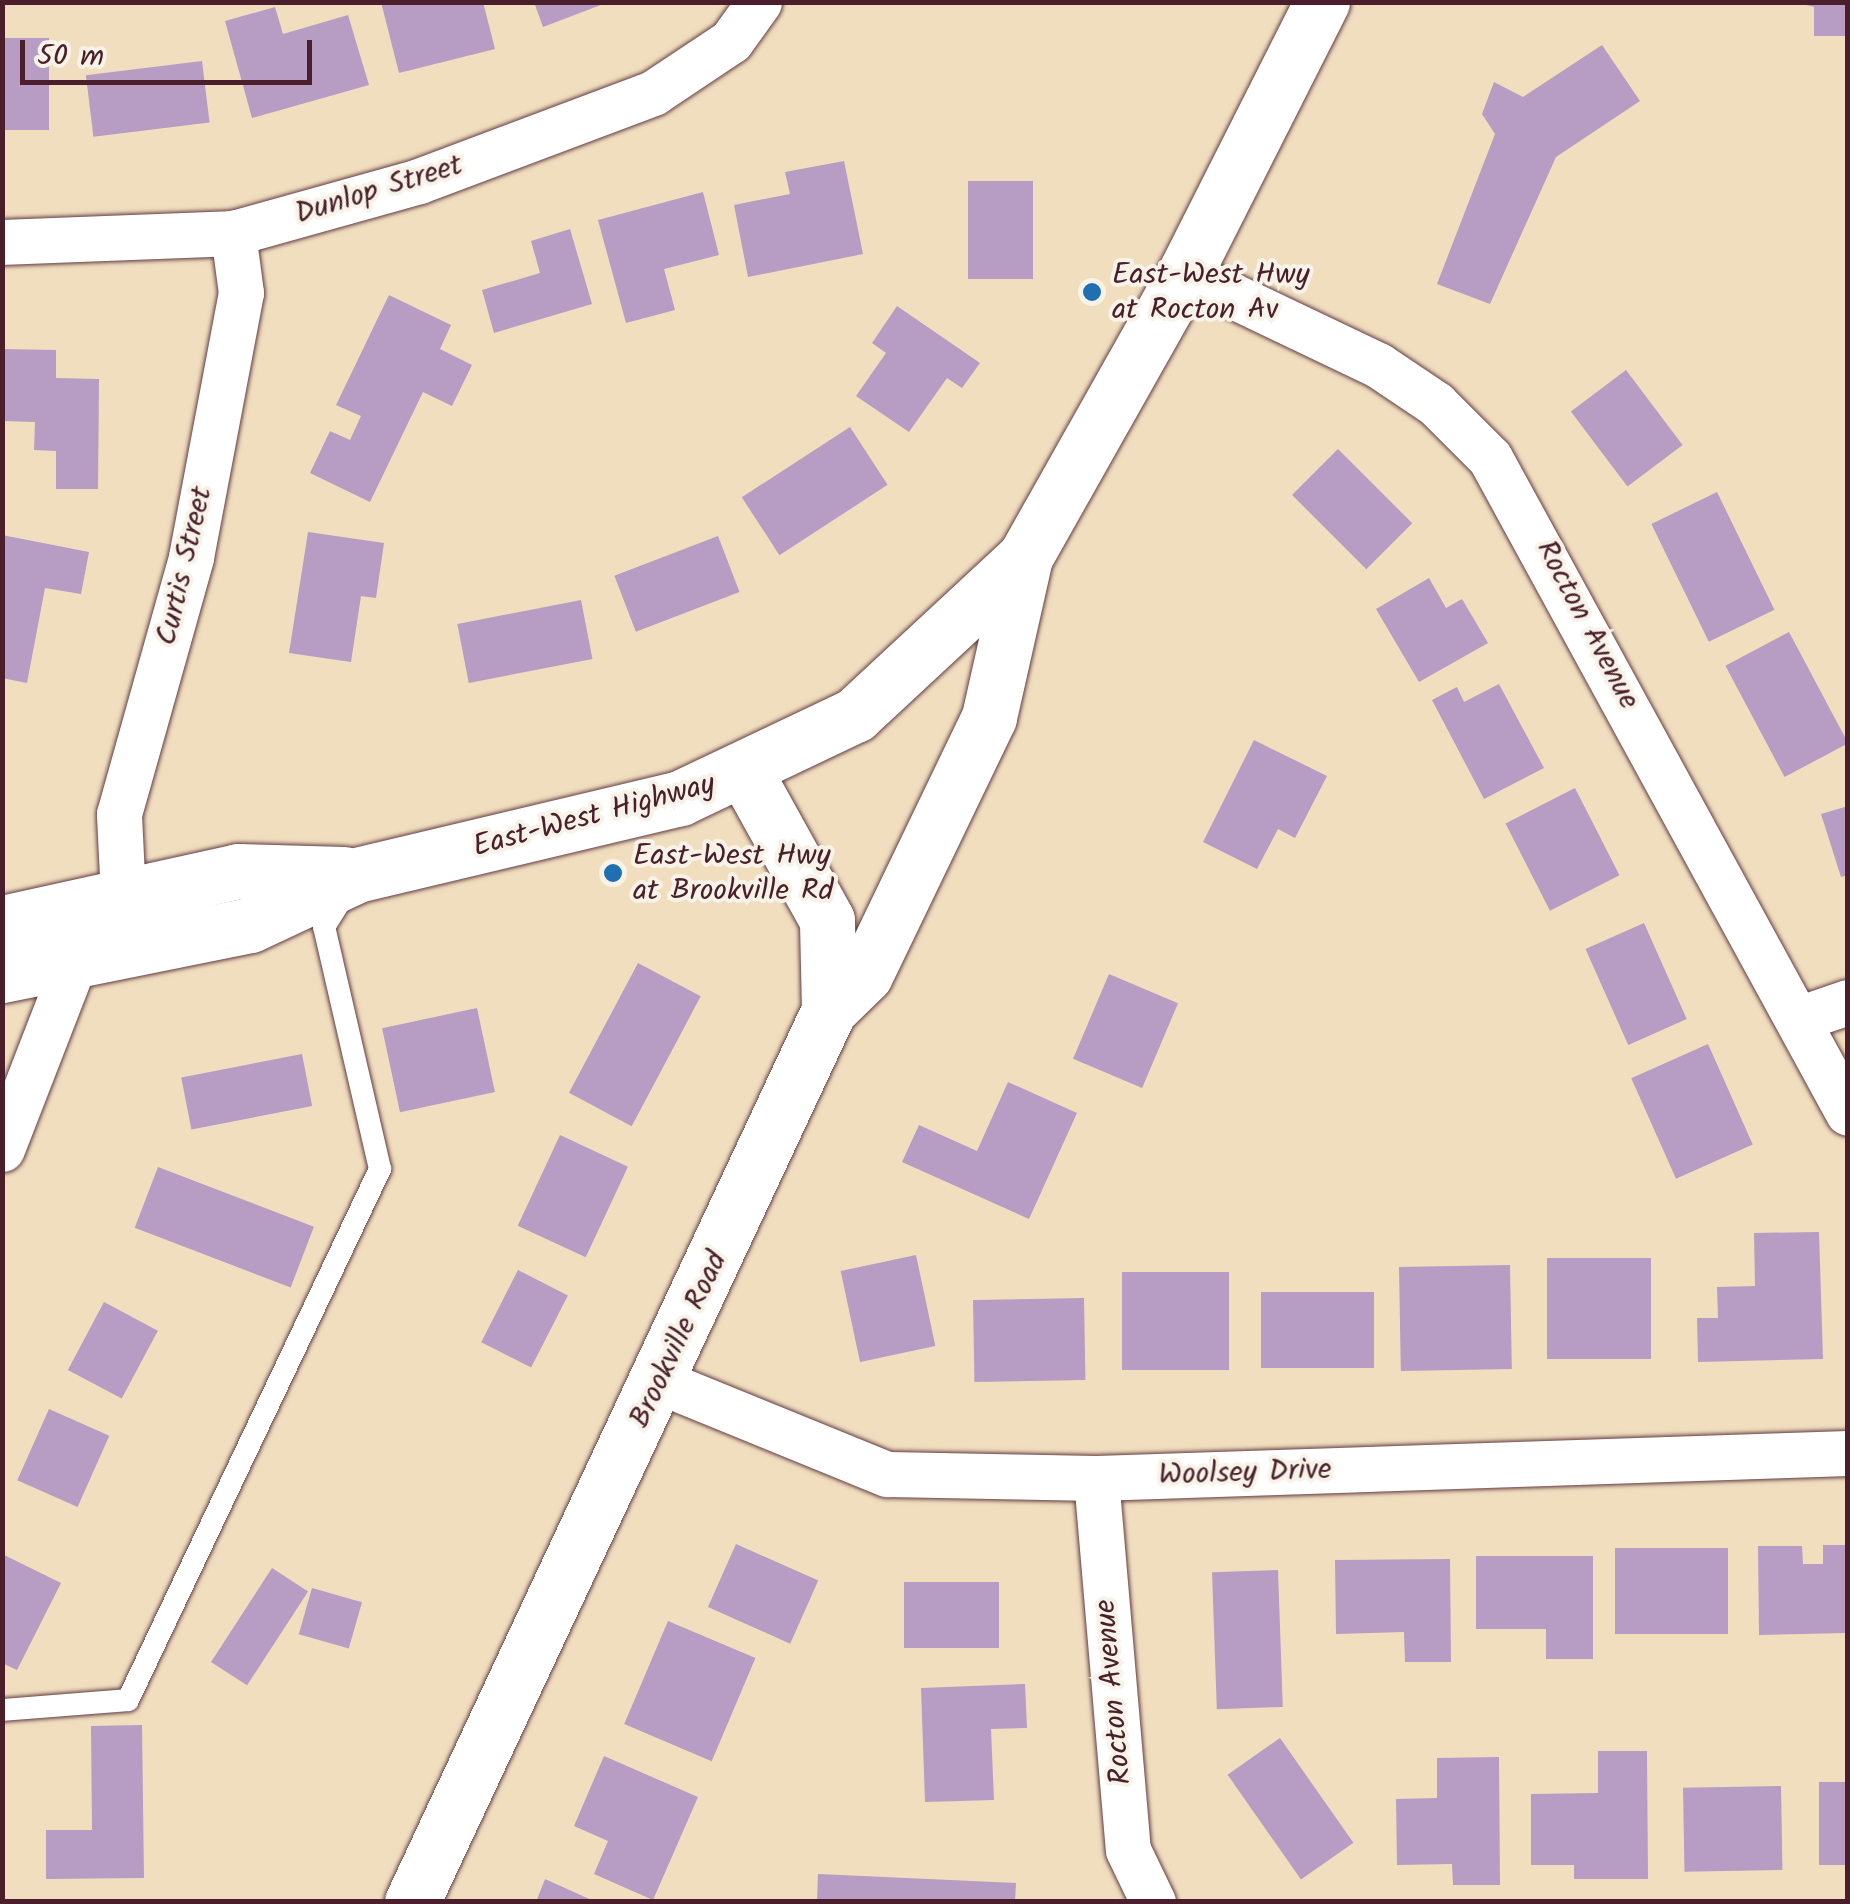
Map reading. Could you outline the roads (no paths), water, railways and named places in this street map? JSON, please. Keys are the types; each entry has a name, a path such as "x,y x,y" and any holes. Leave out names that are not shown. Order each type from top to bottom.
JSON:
{"main road":[{"name":"East-West Highway","path":"2,975 250,925 357,874 595,822 746,774 855,715 1024,558 1185,273 1322,2"},
{"path":"829,1010 864,975 989,716 1024,558"},
{"name":"Brookville Road","path":"412,1902 660,1382 829,1010 827,920 746,774"},
{"name":"East-West Highway","path":"2,923 238,871 357,874"}],"street":[{"name":"Dunlop Street","path":"2,242 233,233 418,182 636,100 731,41 760,2"},
{"name":"Curtis Street","path":"123,896 119,814 191,557 241,293 233,233"},
{"name":"Rocton Avenue","path":"1185,273 1378,364 1436,404 1490,458 1848,1113"},
{"path":"7,1124 75,960"},
{"path":"1798,1019 1848,1002"},
{"name":"Woolsey Drive","path":"660,1382 887,1474 1096,1478 1848,1454"},
{"name":"Rocton Avenue","path":"1096,1478 1128,1850 1153,1902"}],"lane":[{"path":"2,1710 128,1700 380,1169 324,927 357,874"}],"place":[{"name":"East-West Hwy at Rocton Av","path":"1092,292"},
{"name":"East-West Hwy at Brookville Rd","path":"613,873"}]}
